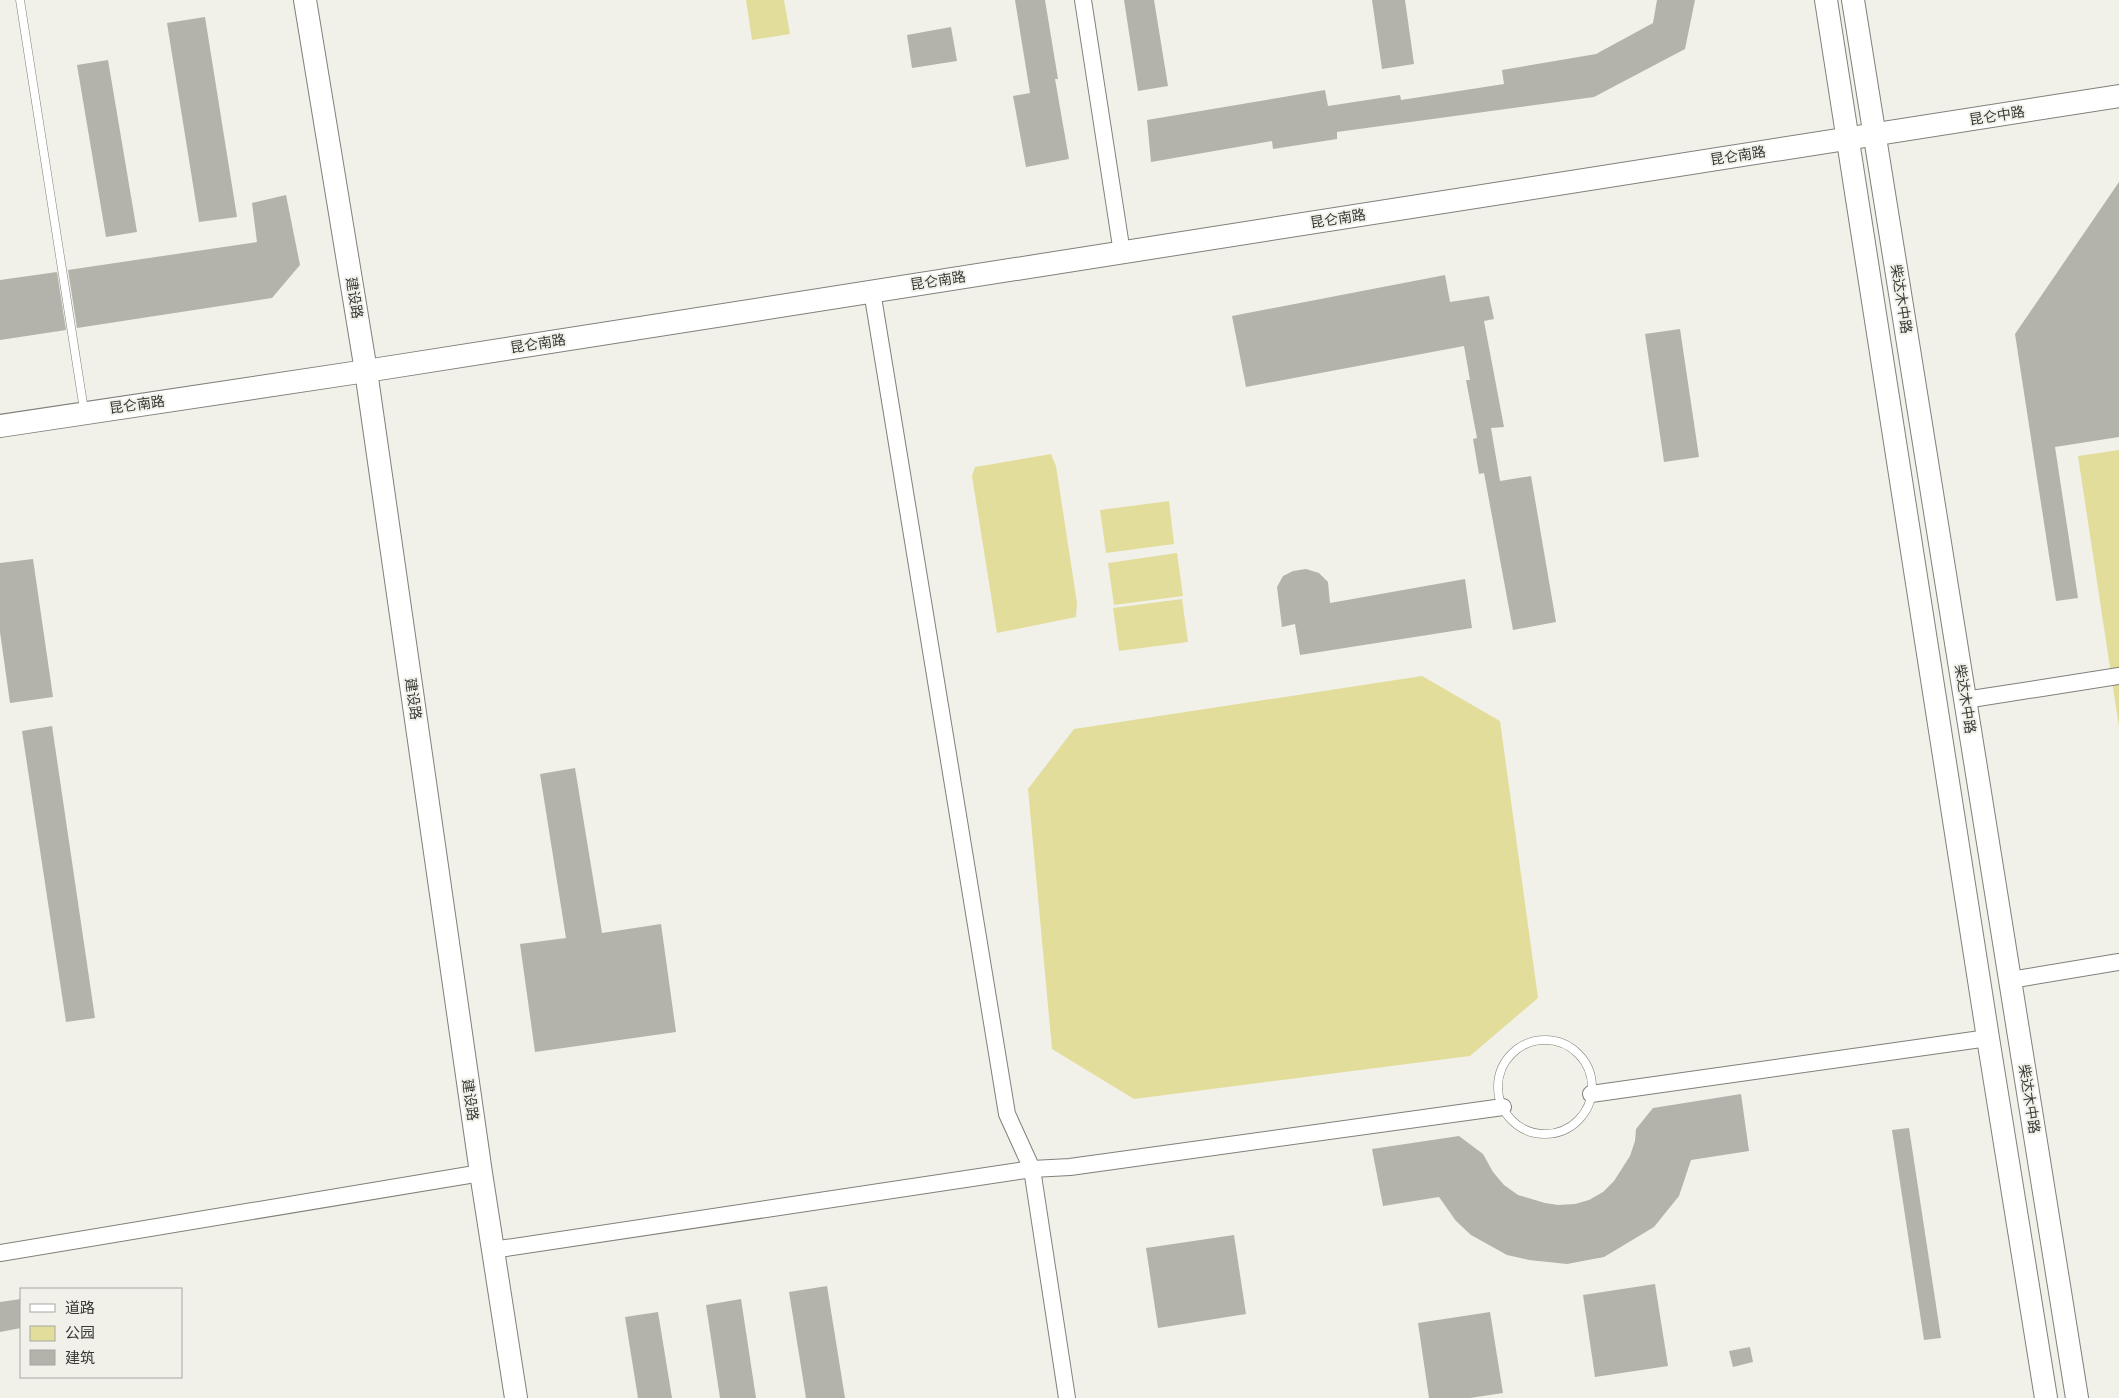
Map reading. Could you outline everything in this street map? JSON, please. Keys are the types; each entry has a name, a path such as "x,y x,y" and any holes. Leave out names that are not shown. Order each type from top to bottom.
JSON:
{"main road":[{"name":"建设路","path":"305,0 366,371 481,1173 516,1398"},
{"name":"柴达木中路","path":"1826,0 2046,1398"},
{"name":"柴达木中路","path":"1853,0 2076,1398"},
{"name":"昆仑中路","path":"1875,136 2119,96"},
{"name":"昆仑南路","path":"0,426 366,371 1875,136"}],"street":[{"path":"1083,0 1122,253"},
{"path":"872,291 1007,1114 1032,1169 1067,1398"},
{"path":"1965,700 2119,676"},
{"path":"2010,980 2119,962"},
{"path":"1591,1094 1988,1038"},
{"path":"493,1250 1032,1169 1070,1167 1503,1107"},
{"path":"0,1252 481,1173"}],"lane":[{"path":"20,0 85,413"},
{"path":"1538,1040 1556,1041 1573,1049 1586,1063 1592,1080 1591,1094 1591,1099 1583,1116 1570,1128 1552,1135 1534,1134 1517,1126 1503,1107 1499,1094 1499,1076 1507,1059 1521,1047 1538,1040"}],"green space":[{"path":"746,0 784,0 790,34 752,40"},
{"path":"2119,450 2119,727 2078,456"},
{"path":"1051,454 1056,466 1077,603 1076,617 997,633 972,476 975,467"},
{"path":"1169,501 1174,544 1106,553 1100,510"},
{"path":"1177,553 1183,596 1114,605 1108,563"},
{"path":"1182,599 1188,642 1119,651 1113,608"},
{"path":"1422,676 1500,721 1538,998 1470,1056 1134,1099 1052,1049 1028,789 1074,729"}],"building":[{"path":"1015,0 1045,0 1058,79 1055,79 1069,159 1026,167 1013,96 1030,93"},
{"path":"1124,0 1154,0 1168,86 1138,91"},
{"path":"1372,0 1405,0 1414,64 1382,69"},
{"path":"1657,0 1695,0 1685,49 1594,97 1337,132 1337,139 1273,149 1272,141 1151,162 1147,120 1325,90 1328,106 1400,95 1401,100 1504,84 1502,70 1596,54 1653,23"},
{"path":"205,17 237,217 199,222 167,23"},
{"path":"951,27 957,61 912,68 907,35"},
{"path":"108,60 137,232 106,237 77,65"},
{"path":"2119,182 2119,437 2055,447 2078,598 2056,601 2015,334"},
{"path":"286,195 300,265 272,298 77,328 68,270 257,242 252,203"},
{"path":"57,272 66,330 0,340 0,280"},
{"path":"1445,275 1450,302 1489,296 1494,319 1484,321 1504,427 1491,428 1500,481 1531,476 1556,622 1513,630 1484,473 1479,474 1473,439 1477,438 1466,380 1470,380 1464,346 1246,387 1232,316"},
{"path":"1680,329 1699,457 1664,462 1645,334"},
{"path":"33,559 53,697 10,703 0,632 0,563"},
{"path":"1306,569 1319,573 1328,582 1330,603 1465,579 1472,628 1300,655 1295,624 1282,627 1277,587 1283,576 1293,571"},
{"path":"52,726 95,1018 66,1022 22,731"},
{"path":"575,768 602,933 661,924 676,1032 535,1052 520,944 566,938 540,774"},
{"path":"1741,1094 1749,1151 1691,1160 1679,1196 1654,1227 1604,1257 1567,1264 1529,1260 1507,1255 1471,1235 1456,1221 1439,1197 1383,1206 1372,1149 1459,1136 1483,1154 1493,1172 1504,1185 1518,1195 1545,1203 1558,1205 1575,1204 1589,1200 1603,1192 1614,1181 1630,1156 1635,1141 1636,1129 1653,1108"},
{"path":"1909,1128 1941,1338 1924,1340 1892,1130"},
{"path":"1234,1235 1246,1314 1158,1328 1146,1248"},
{"path":"1655,1284 1668,1366 1595,1377 1583,1295"},
{"path":"827,1286 845,1398 806,1398 789,1292"},
{"path":"20,1299 20,1328 0,1332 0,1302"},
{"path":"741,1299 756,1398 720,1398 706,1305"},
{"path":"658,1312 672,1398 638,1398 625,1317"},
{"path":"1490,1312 1503,1393 1470,1398 1429,1398 1418,1323"},
{"path":"1750,1347 1753,1362 1733,1367 1729,1351"}]}
